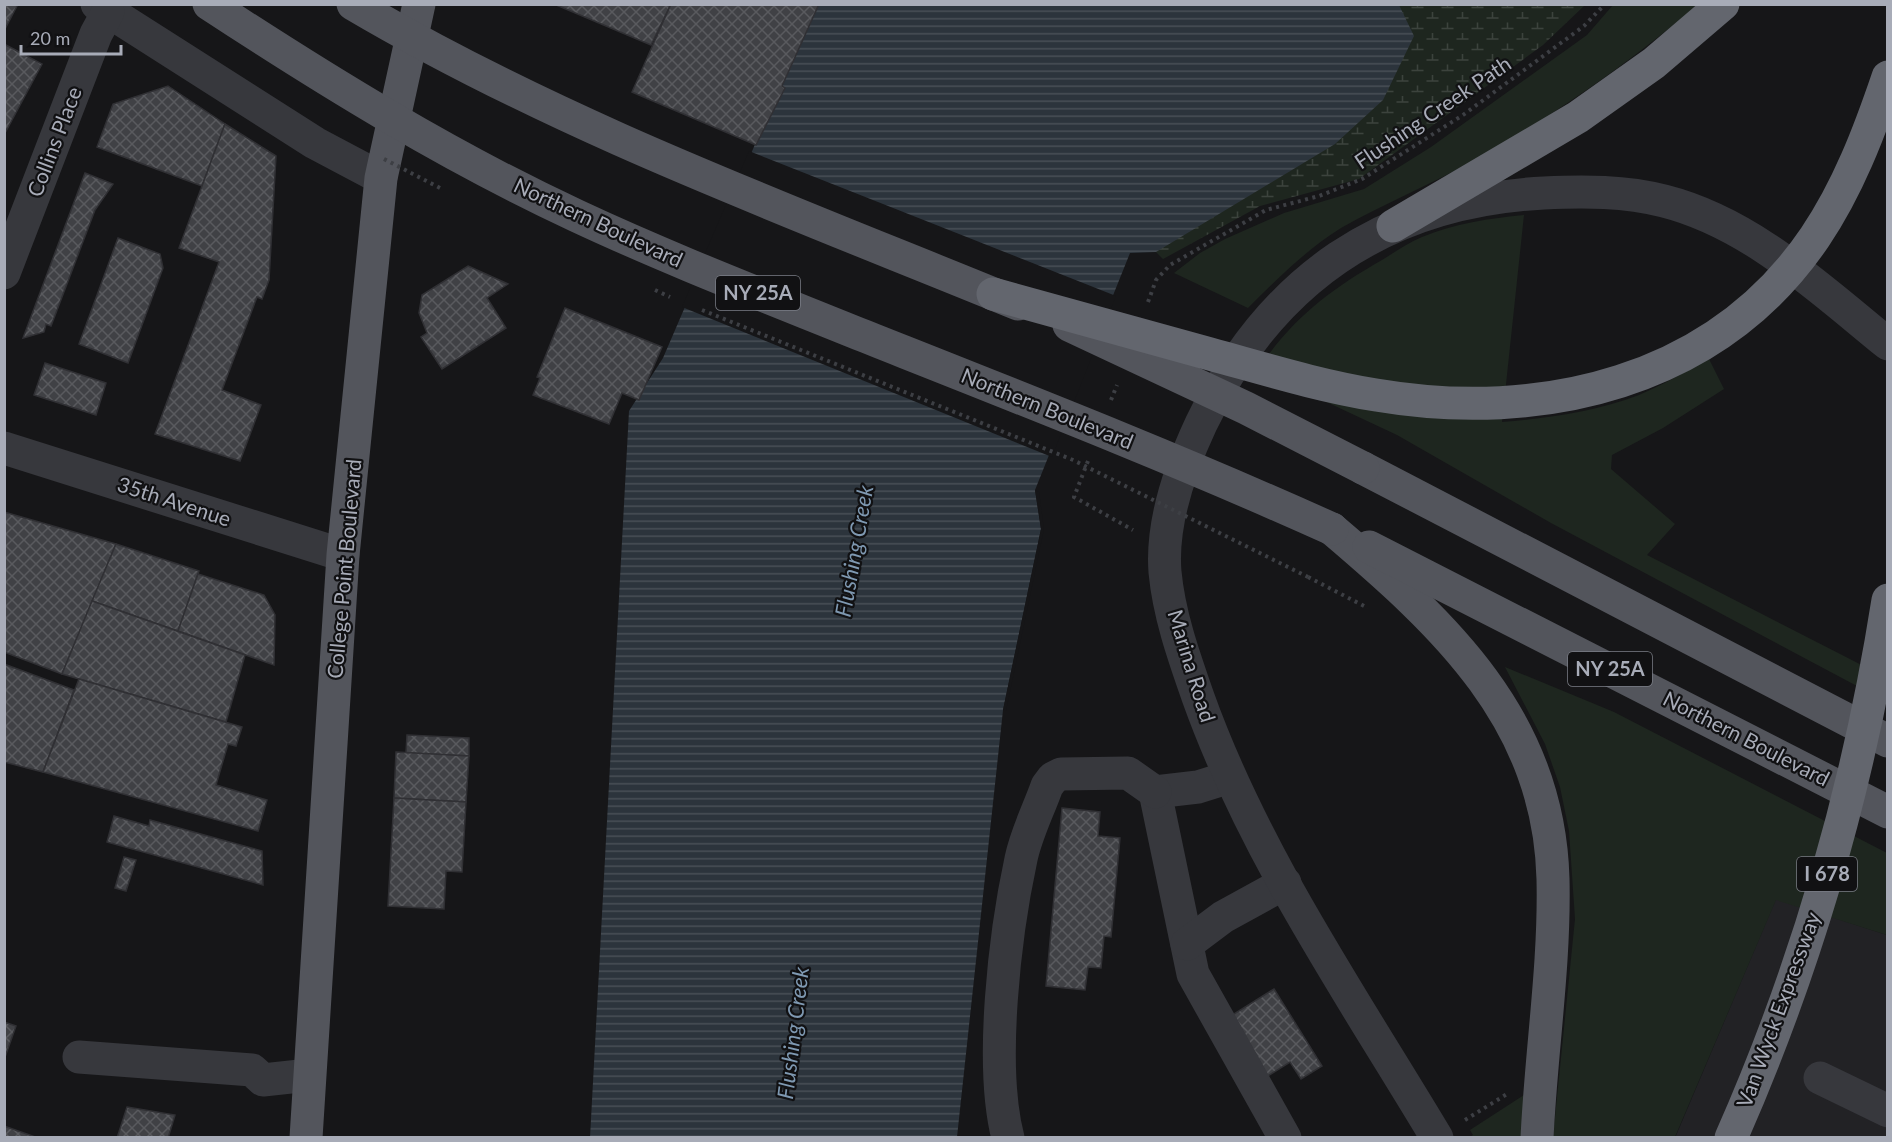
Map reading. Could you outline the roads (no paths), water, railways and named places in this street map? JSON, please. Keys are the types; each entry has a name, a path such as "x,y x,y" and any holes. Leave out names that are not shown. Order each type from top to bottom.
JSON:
{"highway":[{"path":"1393,226 1578,117 1654,63 1723,4"},
{"path":"993,294 1313,382 1377,395 1485,404 1524,403 1580,394 1632,379 1686,353 1733,322 1772,288 1804,252 1840,195 1863,147 1887,77"},
{"name":"Van Wyck Expressway","path":"1731,1137 1784,1007 1823,889 1868,713 1887,600"}],"main road":[{"name":"Northern Boulevard","path":"209,4 360,101 465,160 576,215 690,266 1098,429 1332,529 1887,812"},
{"name":"NY 25A","path":"353,4 492,81 603,132 993,294 1162,368 1364,468 1887,741"},
{"name":"College Point Boulevard","path":"306,1137 343,555 382,169 420,4"},
{"path":"1332,529 1412,600 1468,661 1507,713 1532,766 1546,824 1553,878 1537,1137"}],"street":[{"path":"102,8 315,142 382,169"},
{"name":"Collins Place","path":"4,273 93,42 102,8"},
{"name":"Marina Road","path":"1449,1130 1285,883 1230,777 1185,661 1165,570 1166,531 1176,487 1207,412 1261,329 1289,297 1320,268 1356,244 1393,226 1450,206 1521,195 1599,193 1651,198 1697,212 1750,239 1799,273 1887,344"},
{"name":"35th Avenue","path":"4,447 343,555"},
{"path":"1008,1137 1003,1117 1000,1053 1006,950 1022,857 1047,786 1053,778 1061,774 1128,773 1155,792 1190,788 1230,777"},
{"path":"1155,792 1193,974 1285,1137"},
{"path":"1187,944 1223,917 1285,883"},
{"path":"79,1057 252,1070 263,1080 309,1075"},
{"path":"1820,1078 1887,1111"}],"water":[{"name":"Flushing Creek","path":"815,5 1399,5 1414,36 1383,100 1335,144 1156,252 1130,253 1035,490 1041,529 1003,710 957,1137 590,1138 629,411 663,358"}]}
